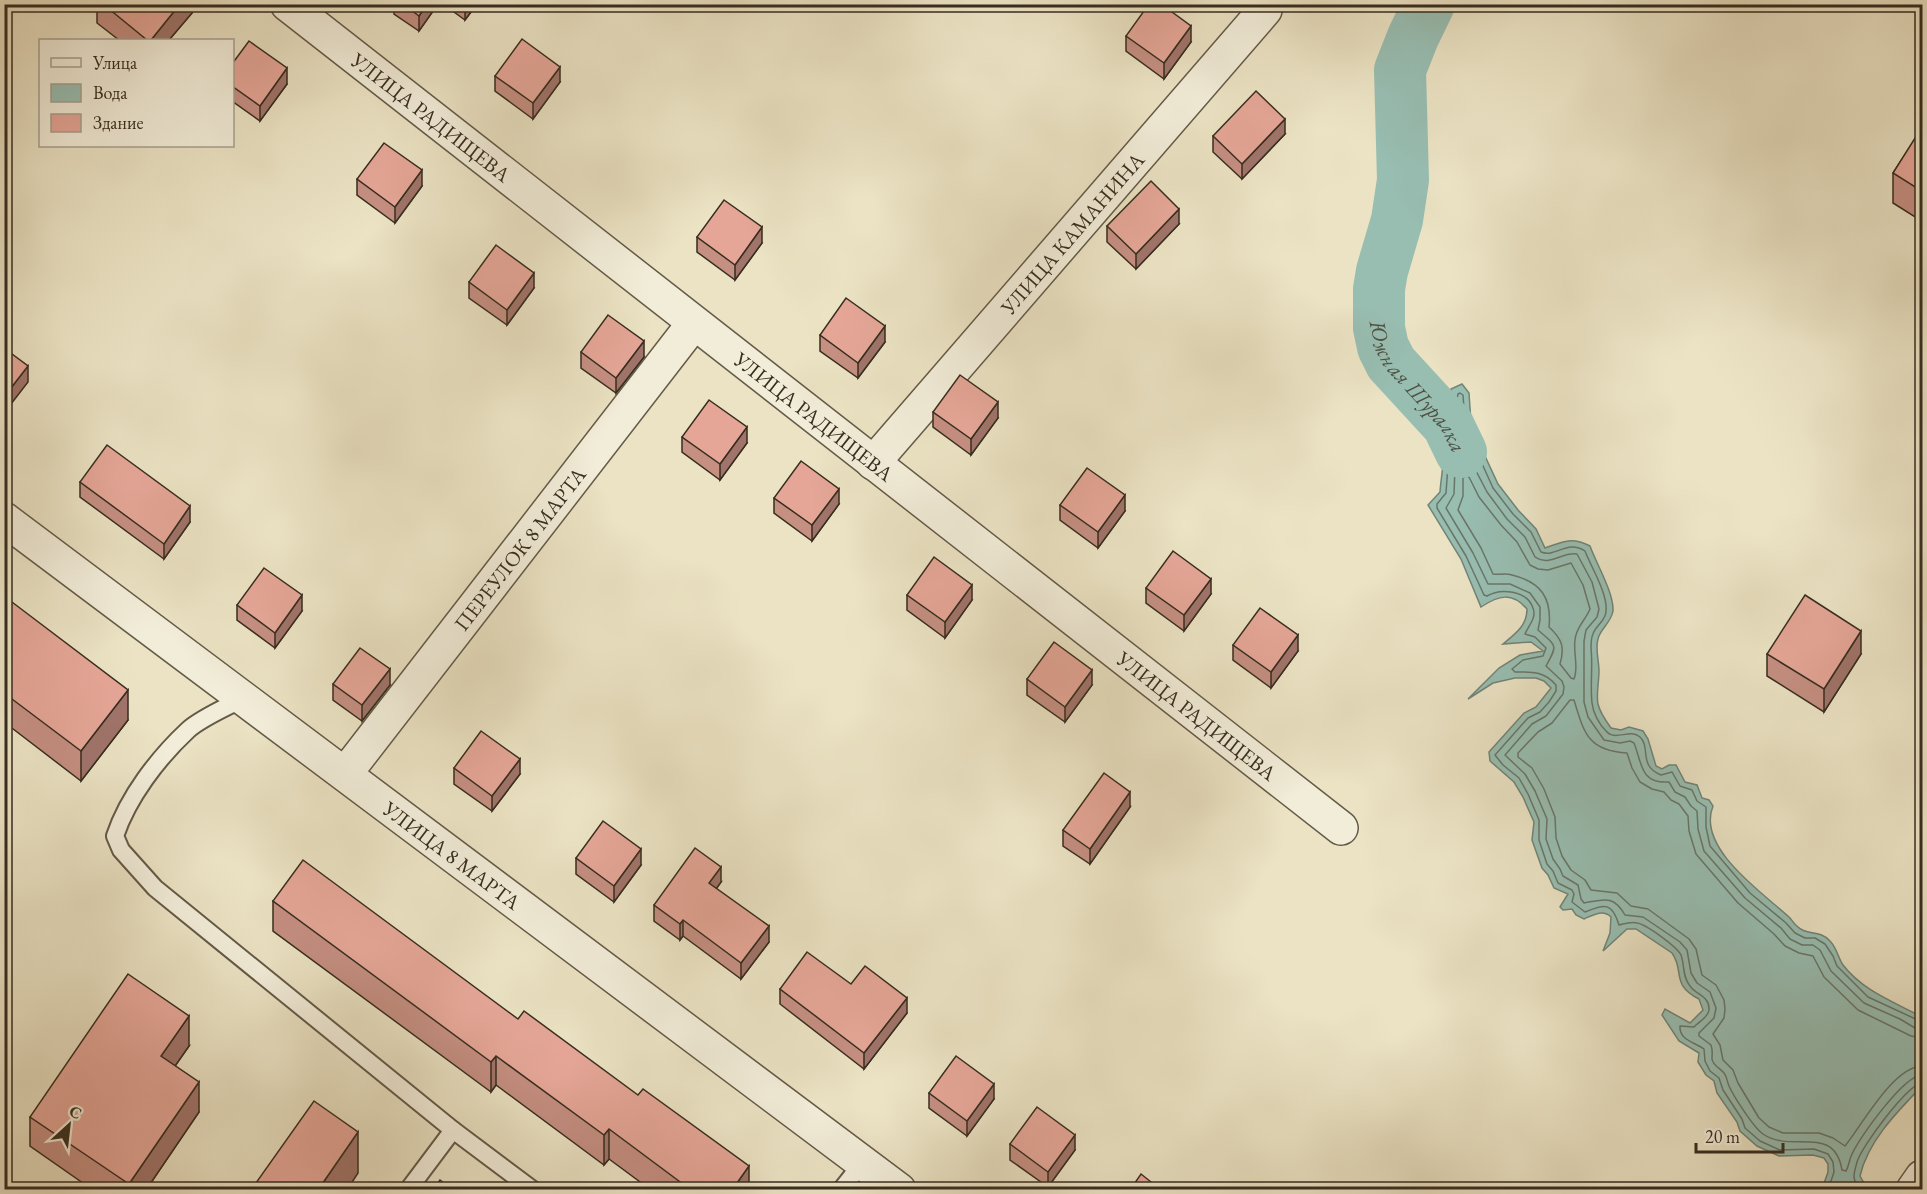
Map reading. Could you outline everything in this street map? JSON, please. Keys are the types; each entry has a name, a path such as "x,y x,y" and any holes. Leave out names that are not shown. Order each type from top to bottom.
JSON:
{"street":[{"name":"УЛИЦА РАДИЩЕВА","path":"287,4 1341,828"},
{"name":"УЛИЦА КАМАНИНА","path":"873,463 1265,10 1258,4"},
{"name":"ПЕРЕУЛОК 8 МАРТА","path":"345,774 694,323"},
{"name":"УЛИЦА 8 МАРТА","path":"4,519 899,1190"},
{"path":"1913,1190 1923,1177"}],"lane":[{"path":"244,698 189,729 143,780 120,821 115,836 121,850 155,888 453,1130 533,1190"},
{"path":"408,1190 453,1130"},
{"path":"841,1190 863,1162"}],"water":[{"path":"1462,384 1469,393 1475,443 1484,454 1498,484 1536,529 1545,548 1572,541 1590,546 1604,578 1611,596 1613,611 1597,643 1599,671 1597,700 1611,728 1621,730 1629,727 1643,731 1648,739 1656,766 1662,769 1669,765 1676,765 1685,782 1697,785 1702,798 1709,800 1713,806 1710,822 1714,838 1735,868 1795,925 1802,930 1826,937 1843,965 1860,982 1922,1017 1922,1086 1885,1128 1870,1151 1860,1176 1865,1185 1862,1189 1822,1189 1828,1172 1828,1164 1824,1158 1813,1155 1779,1156 1757,1146 1740,1131 1737,1122 1717,1093 1714,1081 1706,1075 1698,1062 1699,1053 1679,1041 1662,1015 1665,1009 1690,1023 1703,1010 1699,999 1681,983 1678,966 1672,953 1636,929 1627,929 1603,951 1610,933 1611,917 1601,913 1584,919 1576,915 1572,909 1563,910 1560,907 1568,894 1554,888 1542,868 1532,840 1534,822 1523,797 1514,782 1490,761 1489,752 1524,713 1536,707 1551,688 1544,681 1536,678 1515,678 1493,683 1468,699 1499,668 1520,655 1543,651 1531,642 1503,644 1523,625 1527,609 1516,600 1505,597 1481,607 1461,559 1428,505 1440,492 1443,448 1440,435 1422,405 1419,393 1450,402 1451,389"}],"building":[{"path":"103,4 180,4 152,39 146,39"},
{"path":"403,4 427,4 419,16"},
{"path":"1149,4 1161,4 1191,26 1164,63 1126,36"},
{"path":"522,39 560,67 533,103 495,76"},
{"path":"249,41 287,68 260,106 234,87 234,61"},
{"path":"1256,91 1285,119 1242,164 1213,136"},
{"path":"1923,127 1923,192 1893,173"},
{"path":"384,143 422,170 395,207 357,179"},
{"path":"1151,181 1179,209 1136,254 1107,226"},
{"path":"724,200 762,227 735,265 697,237"},
{"path":"496,245 534,273 507,310 469,282"},
{"path":"846,298 885,326 858,363 820,335"},
{"path":"608,315 644,341 616,378 581,352"},
{"path":"4,348 28,366 4,397"},
{"path":"960,375 998,402 971,439 933,412"},
{"path":"709,400 747,427 720,464 682,437"},
{"path":"107,445 190,506 164,544 80,482"},
{"path":"801,461 839,489 812,525 774,498"},
{"path":"1087,468 1125,495 1098,532 1060,505"},
{"path":"1173,551 1211,579 1184,615 1146,588"},
{"path":"934,557 972,585 945,622 907,595"},
{"path":"264,568 302,595 275,633 237,605"},
{"path":"1805,595 1861,631 1824,689 1767,654"},
{"path":"4,596 128,690 81,751 4,693"},
{"path":"1260,608 1298,635 1271,672 1233,645"},
{"path":"1054,642 1092,670 1065,707 1027,679"},
{"path":"360,648 390,669 362,705 333,684"},
{"path":"481,731 520,759 492,796 454,768"},
{"path":"1104,773 1130,792 1090,849 1063,830"},
{"path":"603,821 641,849 614,886 576,858"},
{"path":"695,848 721,867 709,883 769,926 741,963 683,920 680,924 654,905"},
{"path":"303,860 518,1019 524,1011 638,1095 643,1089 749,1166 732,1190 691,1190 609,1129 604,1135 496,1056 491,1062 273,901"},
{"path":"807,952 851,984 865,966 907,998 864,1053 780,989"},
{"path":"128,974 189,1016 161,1056 199,1082 129,1184 30,1117"},
{"path":"956,1056 994,1084 967,1121 929,1093"},
{"path":"314,1101 358,1132 318,1190 251,1190"},
{"path":"1037,1107 1075,1135 1048,1172 1010,1144"},
{"path":"1141,1174 1161,1190 1130,1190"},
{"path":"440,1180 453,1190 433,1190"},
{"path":"1287,1184 1295,1190 1283,1190"}],"waterway":[{"name":"Южная Шуралка","path":"1429,4 1400,70 1403,180 1397,220 1379,289 1379,328 1383,347 1391,363 1448,425 1461,452"}]}
